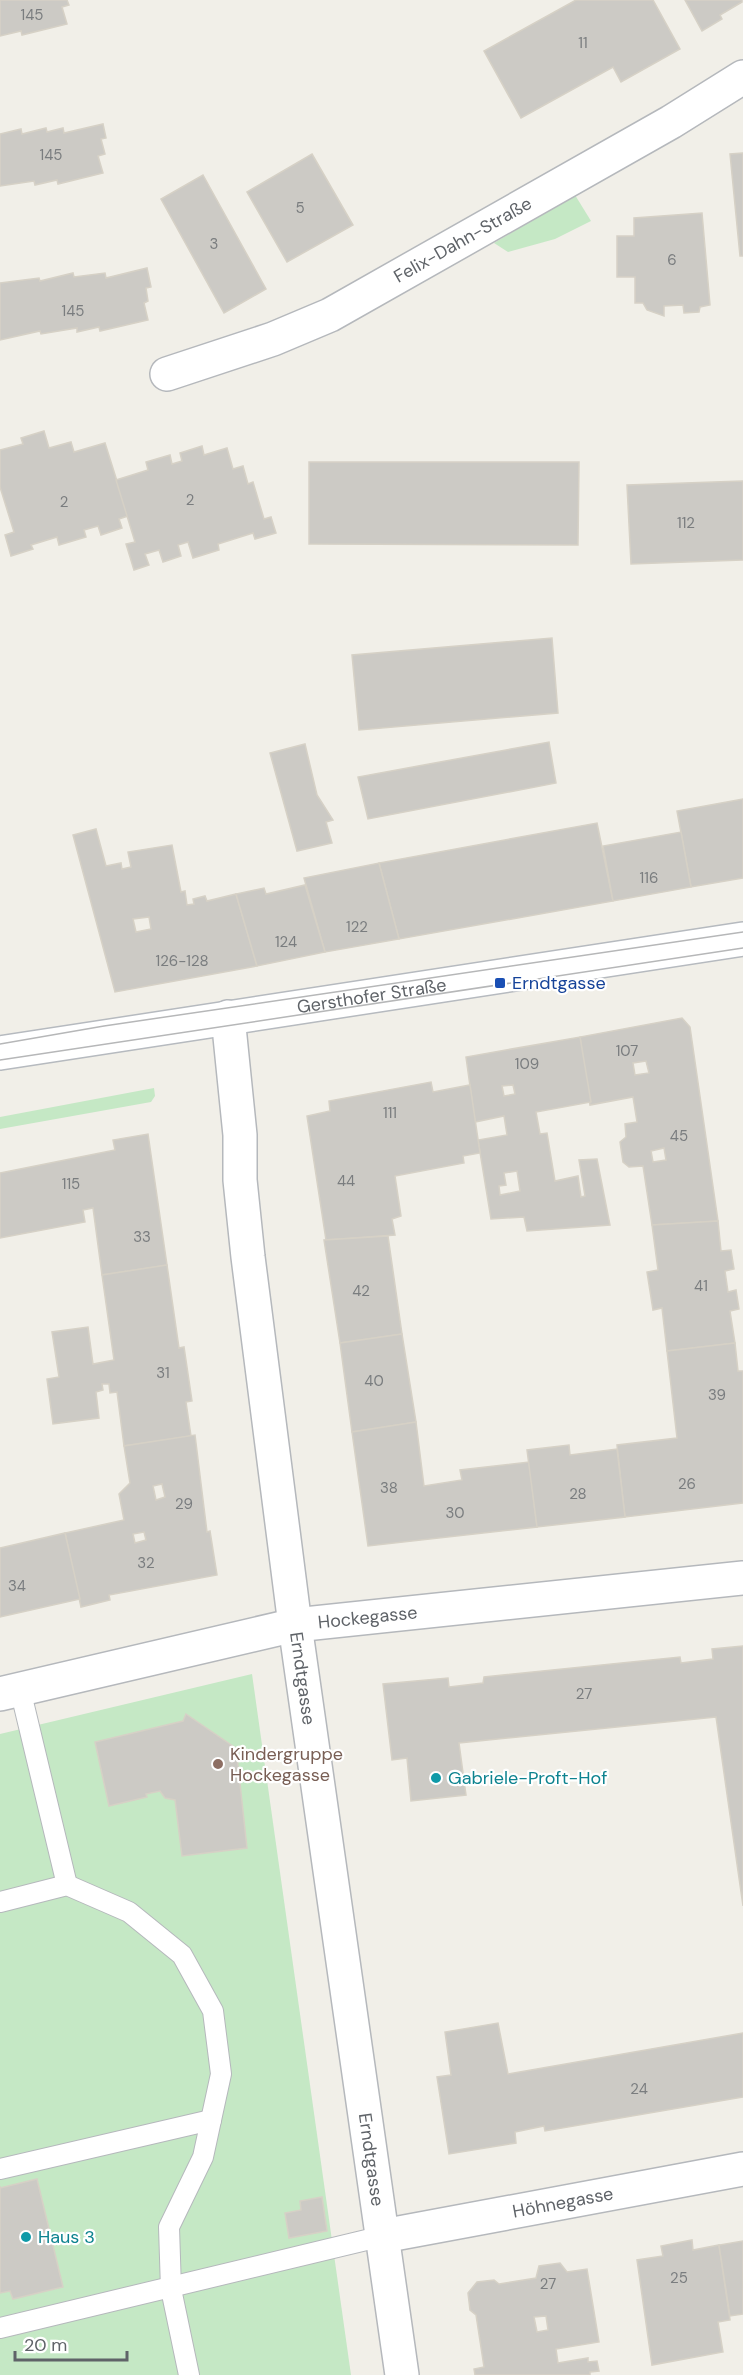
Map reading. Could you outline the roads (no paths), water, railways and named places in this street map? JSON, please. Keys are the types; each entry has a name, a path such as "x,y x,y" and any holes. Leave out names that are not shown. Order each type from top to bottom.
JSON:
{"street":[{"name":"Felix-Dahn-Straße","path":"167,374 273,339 330,315 671,122 743,78"},
{"name":"Gersthofer Straße","path":"0,1053 743,939"},
{"name":"Erndtgasse","path":"228,1017 240,1135 240,1180 248,1257 295,1625 402,2375"},
{"name":"Hockegasse","path":"10,1691 295,1625 743,1578"},
{"name":"Höhnegasse","path":"383,2236 743,2169"}],"lane":[{"path":"10,1691 67,1885"},
{"path":"0,1902 67,1885 129,1912 182,1955 213,2011 221,2074 203,2157 169,2228 171,2289 189,2375"},
{"path":"0,2169 211,2120"},
{"path":"0,2328 171,2289 383,2236"}],"tram line":[{"path":"0,1044 104,1026 743,932"},
{"path":"0,1060 743,948"}],"place":[{"name":"Erndtgasse","path":"500,983"},
{"name":"Kindergruppe Hockegasse","path":"218,1764"},
{"name":"Gabriele-Proft-Hof","path":"436,1778"},
{"name":"Haus 3","path":"26,2237"}]}
